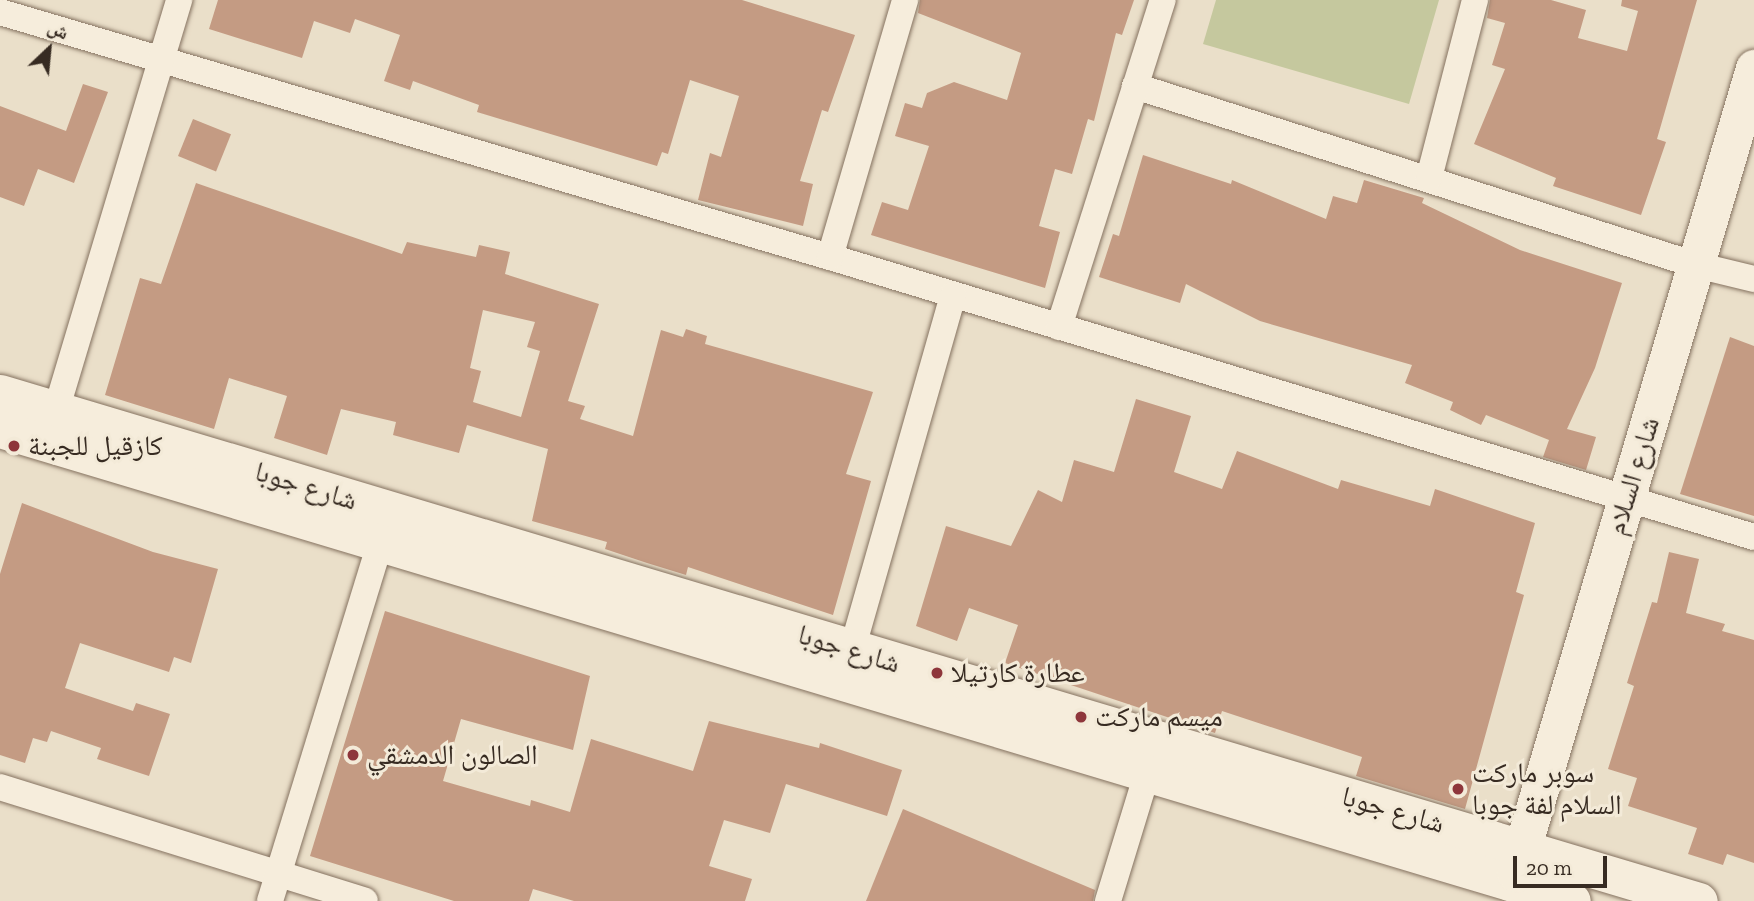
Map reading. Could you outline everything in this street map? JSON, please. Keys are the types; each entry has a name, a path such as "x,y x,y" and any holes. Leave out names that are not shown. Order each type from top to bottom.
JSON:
{"street":[{"path":"51,427 178,0"},
{"path":"1059,327 1163,0"},
{"path":"1429,178 1475,0"},
{"path":"830,257 901,1"},
{"path":"0,12 830,257 1754,537"},
{"name":"شارع السلام","path":"1512,883 1754,68"},
{"path":"1135,86 1696,265 1754,279"},
{"path":"841,684 953,295"},
{"name":"شارع جوبا","path":"0,393 51,427 379,545 1146,777 1572,901"},
{"name":"شارع جوبا","path":"0,429 51,427 390,511 1699,901"},
{"path":"270,901 390,511"},
{"path":"1048,747 1058,711"},
{"path":"1108,901 1146,777"},
{"path":"0,787 365,901"}],"green space":[{"path":"1216,0 1439,0 1409,104 1203,44"}],"building":[{"path":"218,0 742,0 855,35 828,112 822,110 800,181 813,184 803,226 698,200 710,153 721,157 739,96 690,80 668,154 662,152 657,166 477,112 479,105 413,81 410,90 384,81 400,35 355,19 350,33 314,21 302,58 209,29"},
{"path":"920,0 1134,0 1122,35 1116,33 1094,121 1088,119 1072,174 1055,169 1039,226 1060,232 1045,288 871,235 882,202 908,210 929,146 895,136 905,103 922,108 927,93 954,82 1007,100 1021,53 918,13"},
{"path":"1490,0 1551,0 1586,10 1578,38 1627,51 1638,11 1621,6 1622,0 1697,0 1657,139 1666,142 1641,215 1553,186 1556,178 1474,144 1505,69 1492,65 1505,23 1487,18"},
{"path":"83,84 108,92 74,183 38,169 24,206 0,197 0,106 66,131"},
{"path":"193,119 231,134 216,171 178,156"},
{"path":"1143,155 1231,184 1232,180 1326,219 1333,196 1357,203 1364,180 1424,198 1422,203 1520,250 1622,283 1595,368 1567,429 1596,437 1586,470 1543,457 1549,440 1486,415 1481,425 1450,410 1453,402 1405,383 1412,365 1260,321 1186,284 1180,303 1099,277 1113,234 1119,236"},
{"path":"196,183 402,254 407,242 476,257 479,245 510,252 505,274 599,304 568,401 585,406 580,419 633,436 661,330 683,337 686,329 707,336 705,344 873,392 846,474 871,481 833,615 688,567 686,575 647,563 605,549 607,542 532,521 548,449 467,425 459,453 393,435 396,422 341,409 327,455 274,438 287,396 229,378 214,429 105,395 140,278 161,284","holes":["483,310 535,322 527,347 540,351 521,417 473,402 481,371 470,368"]},
{"path":"1730,337 1754,346 1754,516 1680,494"},
{"path":"1136,399 1191,416 1174,472 1222,489 1237,451 1338,489 1341,480 1430,506 1435,489 1535,523 1516,592 1524,595 1465,809 1356,776 1362,757 1222,711 1215,733 1005,663 1018,625 969,608 957,641 916,626 946,526 1011,546 1038,490 1062,502 1074,460 1114,472"},
{"path":"22,503 153,552 218,569 191,663 174,657 169,672 80,643 65,688 133,711 136,703 170,714 149,776 97,759 101,748 51,731 47,742 33,738 25,763 0,755 0,574"},
{"path":"1669,552 1699,559 1686,613 1725,624 1722,631 1754,640 1754,863 1727,854 1723,865 1688,854 1697,828 1628,806 1637,778 1608,769 1634,686 1627,683 1652,602 1657,603"},
{"path":"385,611 590,676 573,750 461,719 443,781 530,806 531,800 570,812 591,739 693,771 709,721 819,748 820,743 902,770 887,816 786,784 770,833 724,820 709,866 752,879 745,901 574,901 533,889 529,901 454,901 310,856"},
{"path":"903,809 1095,890 1093,901 866,901"}],"place":[{"name":"كازقيل للجبنة","path":"14,446"},
{"name":"عطارة كارتيلا","path":"937,673"},
{"name":"ميسم ماركت","path":"1081,717"},
{"name":"الصالون الدمشقي","path":"353,755"},
{"name":"سوبر ماركت السلام لفة جوبا","path":"1458,789"}]}
